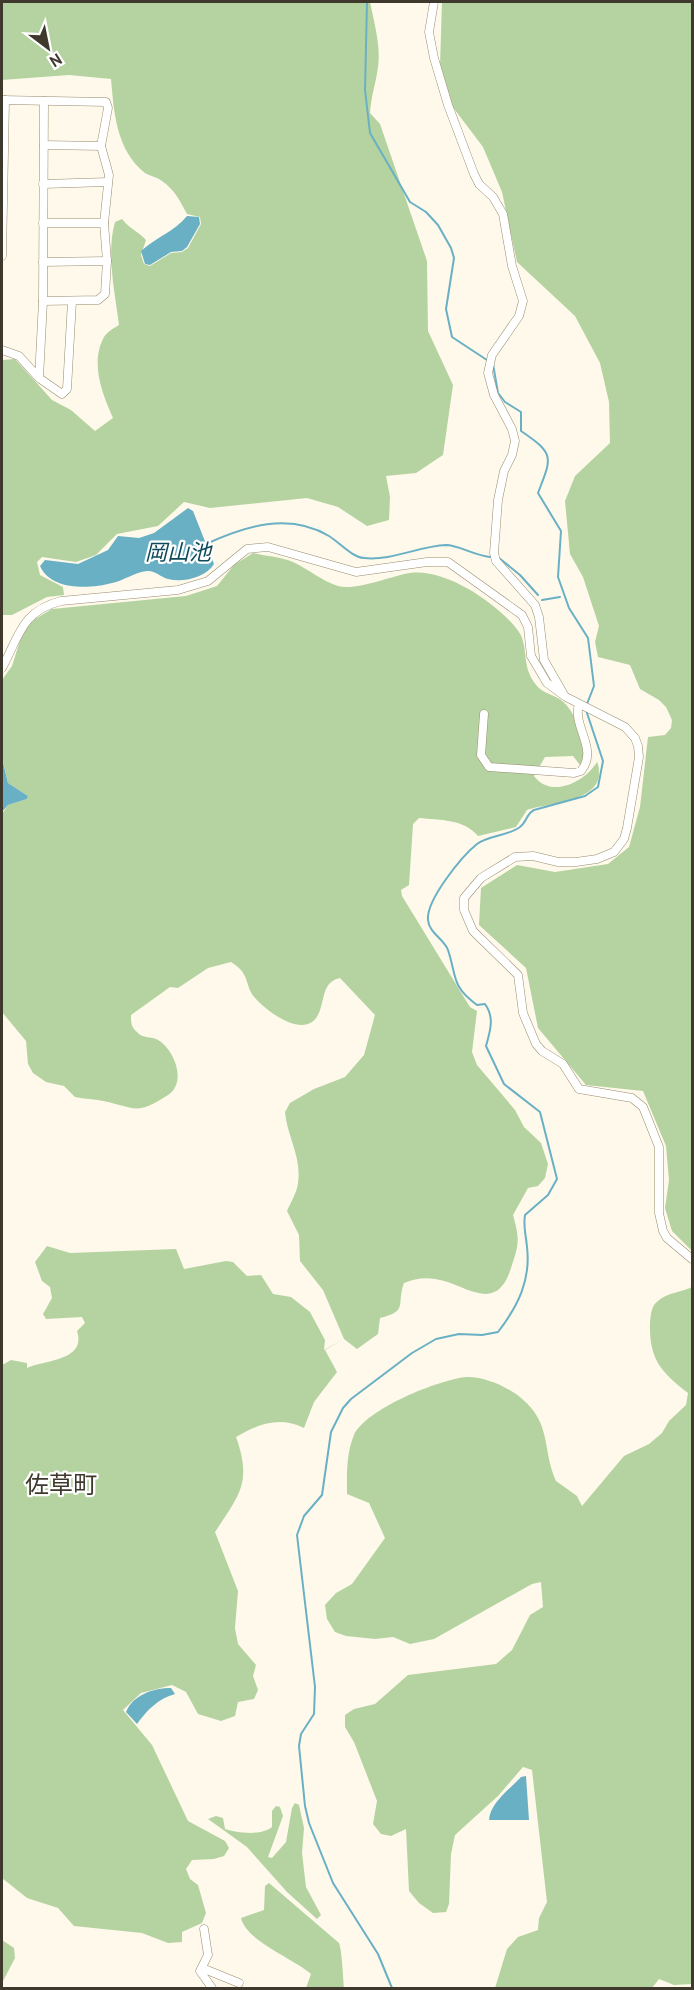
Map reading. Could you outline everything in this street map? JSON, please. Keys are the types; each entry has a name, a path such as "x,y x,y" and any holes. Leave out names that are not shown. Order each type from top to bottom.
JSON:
{"street":[{"path":"434,2 429,32 448,105 479,184 493,196 503,214 512,266 523,301 519,315 490,362 488,374 494,395 512,429 515,441 512,455 504,471 498,500 494,553 496,561 535,605 539,616 544,660 567,697"},
{"path":"2,256 3,100 106,102 108,108 101,146 109,176 104,222 107,261 104,298 43,301"},
{"path":"39,378 43,301 45,101"},
{"path":"44,145 101,146"},
{"path":"43,184 108,182"},
{"path":"43,223 104,222"},
{"path":"43,262 107,261"},
{"path":"2,350 19,356 39,378 59,393 67,389 72,301"},
{"path":"2,668 17,632 43,607 61,601 178,590 208,581 247,549 268,547 356,572 427,562 448,562 525,618 529,648 535,666 547,683 567,697 625,727 635,738 639,757 627,828 620,846 606,857 576,862 558,862 532,856 516,857 472,886 464,897 464,910 479,938 518,975 525,1020 542,1051 563,1064 579,1089 632,1098 643,1107 659,1148 659,1213 663,1231 667,1238 693,1259"},
{"path":"484,714 481,754 485,764 574,774 584,767 587,758 586,742 577,721 583,706"},
{"path":"204,1929 208,1955 202,1968 202,1975 212,1989"},
{"path":"202,1968 239,1983"}],"green space":[{"path":"2,2 370,2 377,34 379,59 370,113 380,124 427,261 428,331 453,385 443,455 416,473 386,476 390,497 389,520 367,526 338,507 307,498 210,508 184,502 158,526 117,534 96,555 76,562 42,557 37,562 40,575 63,587 64,595 47,597 12,615 2,615 2,360 15,359 52,400 71,410 95,431 113,418 99,378 98,357 104,337 119,325 111,260 115,222 122,219 146,240 141,255 144,264 150,266 171,253 182,252 188,248 201,224 200,217 187,214 170,188 145,173 128,153 122,142 115,117 111,79 69,75 2,80"},
{"path":"442,2 692,2 692,1251 672,1231 668,1218 665,1208 669,1180 666,1146 643,1091 586,1085 538,1028 526,968 479,925 481,888 517,865 555,872 608,864 629,847 640,807 648,737 665,735 671,728 672,720 666,707 659,700 640,689 630,665 598,657 595,642 599,626 583,577 570,554 565,501 575,476 610,443 609,402 600,363 575,316 517,262 502,192 483,147 452,106 440,66"},
{"path":"253,553 293,562 338,586 354,586 410,573 424,573 453,581 468,589 496,608 516,628 523,641 528,670 537,686 567,705 576,720 584,746 584,762 580,765 573,756 545,757 534,776 541,783 558,787 584,776 597,762 599,768 596,784 590,791 570,800 527,810 516,827 478,836 466,826 451,821 419,818 413,824 409,885 401,890 402,896 470,1007 477,1011 472,1052 477,1065 515,1110 524,1127 541,1143 548,1164 545,1178 538,1186 528,1188 513,1215 518,1236 517,1247 505,1283 497,1291 488,1294 478,1293 431,1278 404,1283 398,1309 395,1313 380,1318 378,1334 357,1349 344,1339 323,1290 300,1261 299,1235 287,1211 296,1190 299,1174 285,1112 290,1103 314,1089 345,1077 364,1055 375,1015 340,978 328,985 317,1017 305,1025 290,1023 267,1009 252,994 242,971 231,962 208,968 178,988 170,987 131,1015 135,1030 142,1036 158,1040 169,1051 174,1059 178,1075 174,1090 142,1108 130,1108 75,1097 64,1086 46,1082 33,1073 28,1064 26,1041 2,1012 2,814 8,805 27,799 28,796 8,783 2,757 2,680 12,666 23,631 35,619 52,609 186,596 217,586 234,565"},
{"path":"47,1246 70,1253 176,1249 184,1269 226,1261 233,1262 247,1276 261,1275 273,1294 291,1297 310,1312 325,1340 324,1350 344,1339 325,1350 337,1372 314,1402 304,1428 295,1424 269,1423 236,1437 243,1465 241,1487 215,1532 238,1591 235,1628 238,1644 256,1665 253,1676 258,1690 254,1699 238,1702 235,1716 221,1721 198,1714 186,1692 172,1685 141,1693 123,1710 152,1745 188,1821 225,1841 229,1848 224,1856 192,1860 186,1869 190,1879 198,1885 206,1913 202,1923 182,1932 182,1942 168,1943 142,1933 74,1926 58,1908 27,1898 2,1878 2,1365 11,1360 27,1363 27,1368 70,1354 76,1348 77,1331 85,1323 82,1317 46,1319 43,1314 52,1298 50,1287 42,1281 35,1262"},
{"path":"692,1287 692,1984 674,1985 659,1979 652,1988 495,1988 507,1949 518,1937 538,1930 539,1918 547,1902 532,1770 523,1767 498,1796 455,1835 451,1854 449,1904 446,1912 433,1913 419,1903 409,1891 406,1829 391,1836 381,1834 373,1824 377,1801 354,1742 345,1727 345,1715 354,1709 375,1704 408,1675 496,1664 512,1650 530,1615 543,1607 541,1582 532,1584 434,1639 410,1644 393,1637 375,1639 346,1636 335,1632 327,1619 325,1605 336,1593 352,1584 385,1538 369,1503 347,1494 351,1442 361,1425 373,1415 404,1397 454,1379 473,1377 488,1380 509,1390 531,1407 542,1427 556,1481 577,1496 582,1506 624,1456 649,1444 662,1433 669,1421 686,1405 688,1393 663,1371 654,1355 650,1322 651,1313 658,1301 665,1296"},
{"path":"295,1803 299,1805 304,1828 302,1853 306,1887 321,1915 317,1919 287,1892 247,1847 208,1819 216,1816 223,1818 225,1829 249,1833 262,1832 272,1827 272,1811 276,1806 280,1807 283,1816 268,1857 272,1858 286,1842"},
{"path":"269,1883 339,1943 344,1988 306,1988 311,1974 261,1942 245,1927 241,1918 264,1910 265,1886"},
{"path":"2,1940 14,1948 15,1958 2,1983"}],"water":[{"path":"187,216 199,217 200,224 187,247 182,251 171,252 150,265 145,264 141,251"},
{"name":"岡山池","path":"188,508 193,511 214,564 200,576 174,580 147,571 112,583 82,587 53,580 40,566 45,560 78,564 108,550 118,536 139,538 154,533"},
{"path":"2,758 8,783 28,796 27,799 8,805 2,812"},
{"path":"171,1688 175,1694 153,1706 137,1724 126,1712 133,1701 144,1694 157,1689"},
{"path":"526,1776 529,1820 489,1820 493,1808 501,1797 521,1777"}],"waterway":[{"path":"367,2 365,90 370,133 410,202 426,212 438,225 451,248 454,258 446,309 452,337 493,364 498,393 505,402 521,412 521,431 545,451 548,464 538,493 561,531 558,577 569,608 588,638 594,686 587,704"},
{"path":"206,544 252,527 283,523 314,529 329,536 355,555 364,558 385,557 446,545 491,557"},
{"path":"499,558 520,575 538,595"},
{"path":"542,600 560,597"},
{"path":"392,1988 378,1954 333,1883 309,1823 305,1806 299,1746 301,1734 314,1714 315,1687 297,1535 304,1516 322,1495 331,1432 343,1408 351,1399 412,1353 436,1339 459,1334 482,1335 498,1332 522,1292 528,1259 524,1227 525,1215 548,1195 557,1179 540,1112 504,1084 486,1046 491,1025 488,1009 485,1004 477,1005 463,992 454,974 448,950 429,925 428,920 433,901 446,879 477,844 515,830 534,810 585,796 598,787 603,761 586,710"}],"district":[{"name":"佐草町","path":"61,1484"}]}
